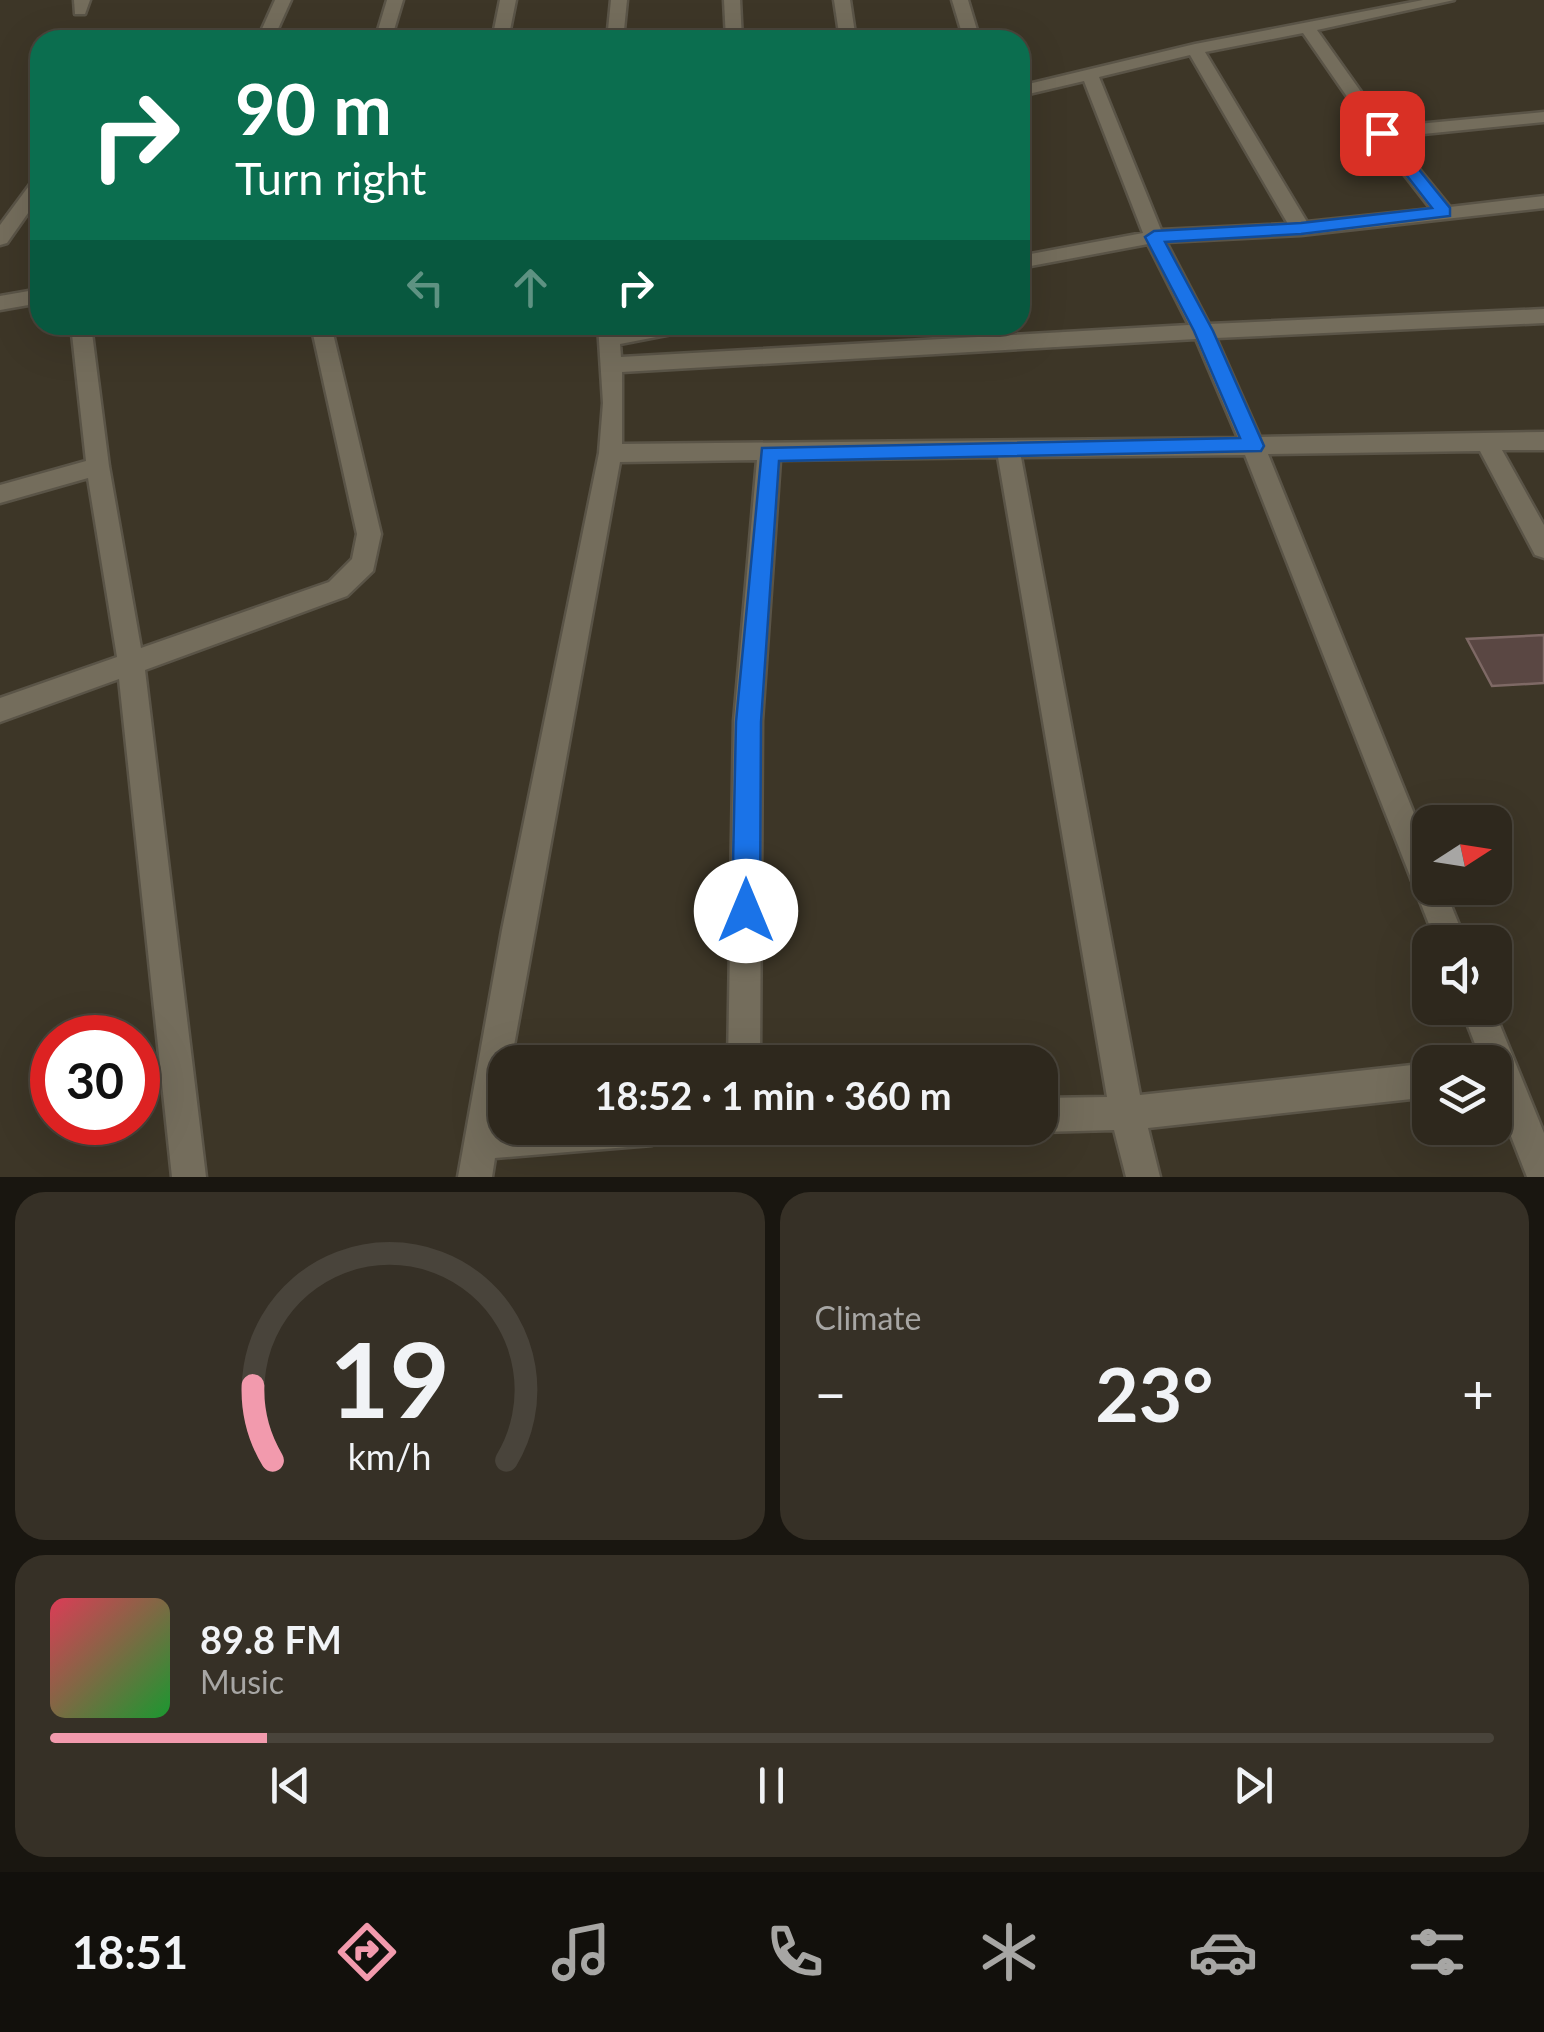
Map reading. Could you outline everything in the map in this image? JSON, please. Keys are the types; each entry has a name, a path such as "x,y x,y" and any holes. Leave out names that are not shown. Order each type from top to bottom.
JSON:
{"street":[{"path":"270,30 283,0"},
{"path":"386,30 395,0"},
{"path":"502,30 508,0"},
{"path":"616,30 618,0"},
{"path":"732,0 734,30"},
{"path":"842,0 846,30"},
{"path":"960,0 969,30"},
{"path":"1030,88 1195,49 1446,0"},
{"path":"1306,26 1444,212"},
{"path":"1195,49 1301,229"},
{"path":"1089,73 1154,237 1203,331 1253,446 1444,925"},
{"path":"1382,133 1544,118"},
{"path":"0,240 30,198"},
{"path":"1030,260 1154,237 1301,229 1544,202"},
{"path":"0,303 30,298"},
{"path":"1030,335 1544,316"},
{"path":"82,335 98,466 131,664 189,1177"},
{"path":"0,710 338,589 364,564 369,534 322,335"},
{"path":"610,343 642,335"},
{"path":"610,343 1005,335"},
{"path":"475,1177 518,930 610,454 610,343"},
{"path":"1486,441 1544,548"},
{"path":"610,454 1544,441"},
{"path":"1008,450 1128,1113 1143,1177"},
{"path":"744,1045 748,722 770,454"},
{"path":"0,494 98,466"},
{"path":"1058,1115 1128,1113 1412,1082"},
{"path":"1512,1102 1544,1175"},
{"path":"482,1142 488,1142"}],"building":[{"path":"1544,635 1544,683 1492,686 1467,639"}],"route":[{"path":"746,911 748,722 770,454 1253,446 1203,331 1154,237 1301,229 1444,212 1382,133"}]}
